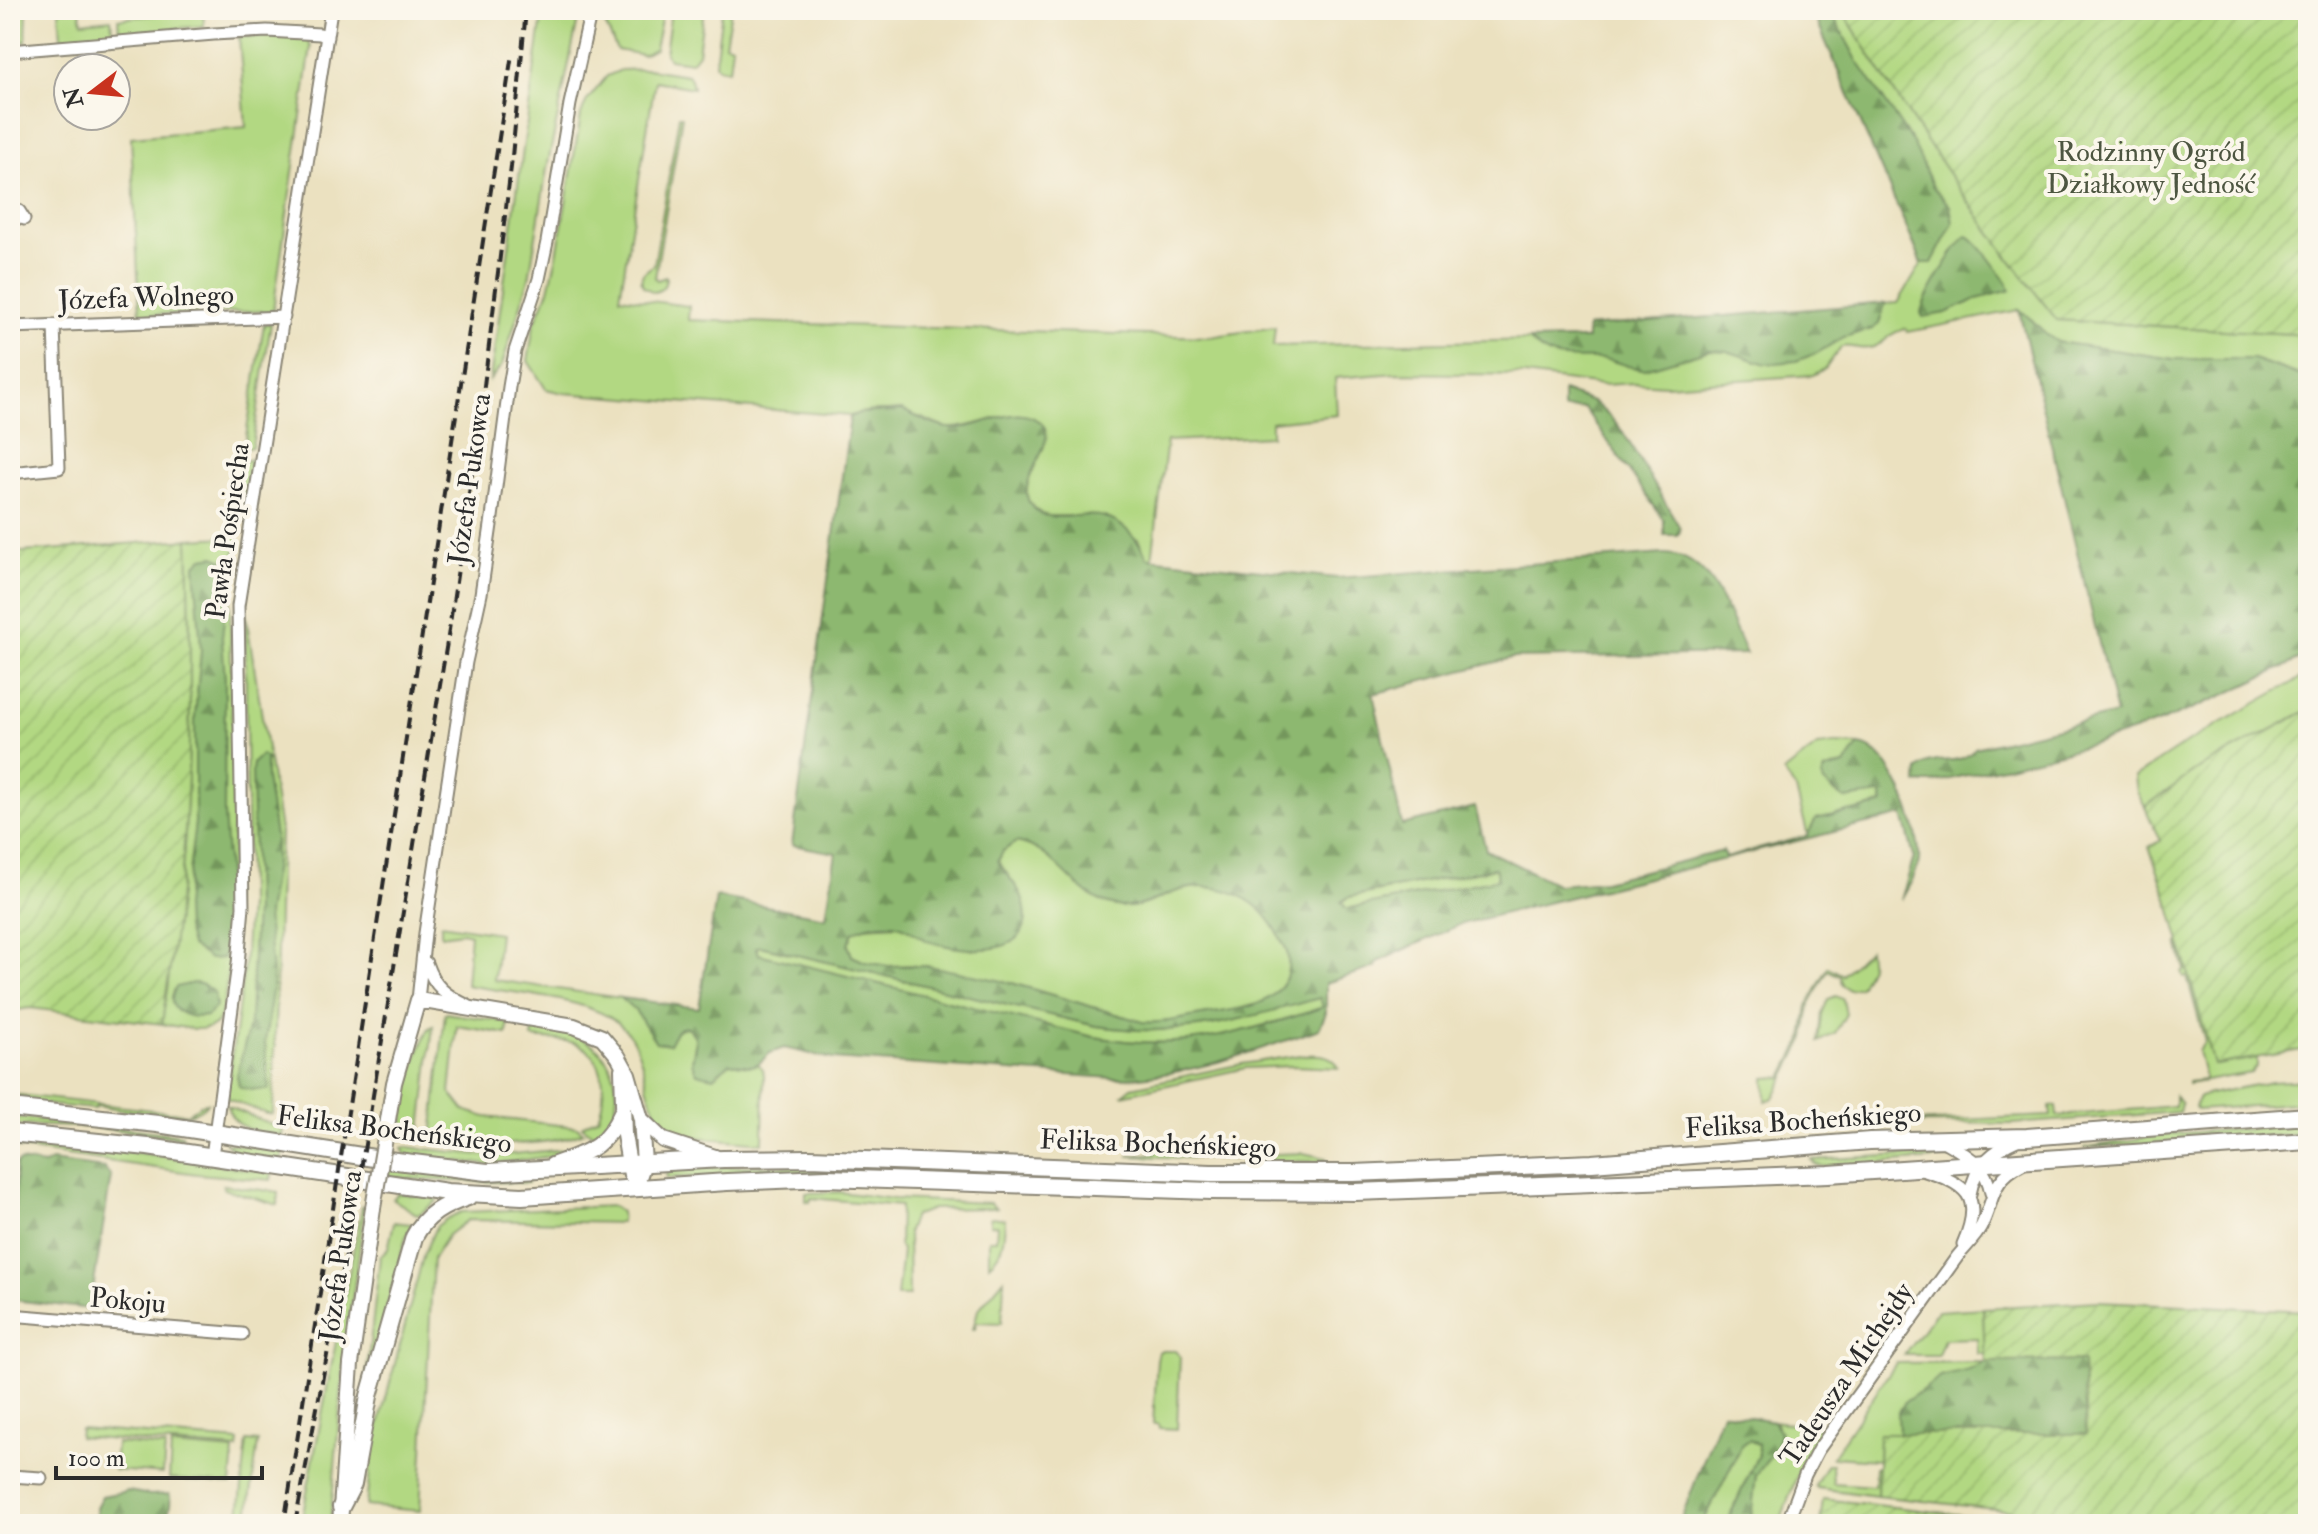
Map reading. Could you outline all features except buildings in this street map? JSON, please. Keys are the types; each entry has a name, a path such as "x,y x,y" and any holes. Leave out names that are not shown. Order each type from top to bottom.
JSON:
{"main road":[{"name":"Feliksa Bocheńskiego","path":"10,1108 100,1117 459,1170 539,1171 723,1159 810,1158 1211,1173 1324,1174 1592,1163 1752,1148 1939,1138 2023,1137 2308,1116"},
{"name":"Feliksa Bocheńskiego","path":"10,1133 91,1140 473,1194 522,1196 779,1179 870,1178 1211,1191 1356,1192 1917,1169 2308,1141"},
{"path":"340,1516 353,1484 371,1388 414,1237 427,1218 438,1209 473,1194"}],"street":[{"name":"Pawła Pośpiecha","path":"212,1156 243,907 238,606 331,10"},
{"name":"Józefa Pukowca","path":"340,1516 351,1364 373,1208 394,1083 418,1000 425,933 466,662 481,594 515,351 544,254 570,104 591,10"},
{"path":"10,51 267,31 327,37"},
{"path":"10,209 19,211 24,219"},
{"name":"Józefa Wolnego","path":"10,327 284,317"},
{"path":"10,473 59,468 54,325"},
{"path":"424,959 432,979 444,994 476,1009"},
{"path":"418,1000 588,1030 610,1046 633,1084 641,1119 635,1189"},
{"path":"622,1064 623,1108 635,1164"},
{"path":"539,1171 597,1146 613,1129 623,1108"},
{"path":"641,1119 663,1140 723,1159"},
{"path":"1980,1165 2003,1147 2023,1137"},
{"path":"1939,1138 1980,1165 1991,1193"},
{"name":"Tadeusza Michejdy","path":"1787,1524 1818,1450 1981,1226 1991,1193 2003,1178 2027,1162"},
{"name":"Tadeusza Michejdy","path":"1957,1257 1973,1215 1970,1194 1980,1165"},
{"path":"1917,1169 1945,1177 1970,1194"},
{"name":"Pokoju","path":"10,1315 242,1334"},
{"path":"10,1476 41,1478"}],"green space":[{"path":"10,10 27,10 26,42 22,42 21,37 10,37"},
{"path":"59,10 80,10 82,22 111,19 113,34 61,38"},
{"path":"203,10 204,26 119,33 118,19"},
{"path":"543,10 580,10 547,168 529,279 502,365 490,380"},
{"path":"605,10 663,10 655,49 643,55 617,50 604,22"},
{"path":"671,10 704,10 698,53 691,62 669,59 665,54"},
{"path":"722,10 731,10 725,44 732,46 729,70 715,64"},
{"path":"1812,10 1842,10 1945,168 2057,320 2308,335 2308,378 2253,359 2174,359 2057,342 2019,310 1908,332 1905,328 1869,348 1841,347 1825,369 1813,375 1666,385 1603,385 1524,375 1397,373 1335,378 1337,415 1271,422 1271,436 1167,441 1152,559 1147,558 1138,539 1080,516 1046,516 1035,510 1026,497 1026,484 1043,449 1044,427 1024,415 951,428 896,412 876,411 850,416 563,393 546,389 528,361 534,324 549,290 557,255 581,115 586,102 607,76 621,70 648,69 687,75 691,79 693,88 655,81 620,297 689,306 688,320 1209,337 1275,327 1273,346 1587,339 1587,327 1898,303 1922,263"},
{"path":"1812,10 1830,10 1858,62 1913,143 1933,187 1950,206 1953,223 1932,263 1922,263"},
{"name":"Rodzinny Ogród Działkowy Jedność","path":"1842,10 2308,10 2308,335 2057,320 1945,168"},
{"path":"239,37 306,38 311,47 273,311 140,315 131,137 246,127"},
{"path":"679,116 682,116 655,278 666,277 666,280 661,289 653,292 643,286 641,279 645,271 654,265"},
{"path":"1967,236 1984,251 2011,290 1977,299 1946,313 1923,317 1923,306 1934,285 1956,248"},
{"path":"1885,303 1879,324 1872,329 1844,337 1796,361 1766,364 1727,351 1710,350 1639,369 1607,360 1555,356 1529,340 1587,339 1587,327"},
{"path":"2019,310 2058,342 2174,359 2253,359 2308,378 2308,655 2204,704 2114,738 1932,783 1917,783 1918,770 1932,762 1962,758 1975,748 2116,714"},
{"path":"271,323 252,447 244,449 264,324"},
{"path":"1563,391 1595,403 1623,432 1679,526 1677,535 1664,535 1664,520 1584,408 1563,409"},
{"path":"902,410 948,428 1016,415 1037,420 1045,428 1046,437 1028,485 1027,497 1033,508 1048,516 1096,515 1112,520 1130,533 1148,558 1337,578 1664,554 1681,557 1707,576 1726,607 1746,654 1511,658 1373,694 1402,825 1475,807 1486,850 1558,885 1604,881 1723,851 1725,858 1807,836 1816,819 1880,805 1883,803 1881,794 1845,799 1824,783 1822,777 1825,770 1845,765 1859,745 1871,749 1883,760 1910,811 1919,860 1914,876 1901,900 1914,857 1903,815 1461,924 1377,962 1376,967 1326,983 1326,1013 1319,1029 1218,1062 1165,1074 1113,1078 833,1059 784,1048 770,1053 758,1064 730,1063 713,1077 697,1073 692,1063 696,1043 687,1027 677,1030 669,1044 656,1042 635,1010 621,998 699,1008 716,897 826,917 836,853 792,845 850,417 859,413","holes":["1016,842 1030,846 1055,863 1088,894 1116,906 1144,904 1176,891 1193,888 1210,887 1235,893 1260,909 1277,931 1288,955 1286,978 1280,989 1250,1006 1173,1020 1143,1022 1012,983 929,966 888,966 852,956 848,945 853,932 883,924 901,926 928,941 961,948 997,948 1011,942 1022,933 1026,918 1020,892 998,861 1003,851","1495,868 1498,879 1351,908 1346,908 1341,902 1349,897","760,946 1096,1026 1184,1029 1320,998 1323,1007 1210,1038 1164,1043 1124,1041 1094,1037 758,954 756,948"]},
{"path":"251,459 232,571 230,605 233,826 229,956 224,1001 216,1024 190,1028 162,1024 180,891 187,804 190,671 188,539 230,537 243,462"},
{"path":"188,539 190,671 187,804 180,891 162,1024 30,1008 10,1011 10,553"},
{"path":"214,556 224,560 228,585 222,638 225,679 224,813 228,871 227,937 223,958 210,959 191,946 185,906 195,822 195,716 201,650 195,566 203,558"},
{"path":"245,609 280,830 273,1114 226,1098 244,968 248,905"},
{"path":"2308,674 2308,710 2195,771 2145,807 2137,792 2135,777 2191,740"},
{"path":"2308,710 2308,1049 2214,1065 2168,899 2149,847 2160,841 2145,807 2195,771"},
{"path":"1859,745 1845,765 1831,767 1832,790 1845,799 1881,794 1883,803 1814,823 1808,836 1796,790 1784,772 1817,746"},
{"path":"261,755 266,758 275,836 275,865 267,914 273,984 265,1042 269,1089 258,1090 239,1086 237,1076 250,1021 255,908 252,771 253,763"},
{"path":"1016,842 1043,853 1089,893 1116,906 1135,907 1176,891 1201,887 1235,893 1260,909 1277,931 1288,955 1286,978 1280,989 1271,996 1250,1006 1173,1021 1143,1022 1012,983 910,965 888,966 852,956 848,945 853,932 862,927 900,925 926,940 973,950 1021,894 998,861 1003,851"},
{"path":"1495,868 1498,879 1351,908 1346,908 1341,902 1349,897"},
{"path":"441,924 499,933 494,980 621,998 635,1010 656,1042 675,1030 687,1027 696,1037 692,1063 713,1077 730,1063 758,1064 764,1075 763,1143 681,1136 666,1125 656,1111 636,1045 626,1030 611,1018 579,1005 466,985 470,934 441,935"},
{"path":"2178,943 2215,1065 2257,1058 2257,1066 2251,1073 2188,1084 2205,1080 2198,1051 2205,1042 2187,977 2182,972 2185,970"},
{"path":"756,947 1096,1026 1184,1029 1236,1020 1321,997 1324,1008 1212,1038 1164,1043 1124,1041 1094,1037 758,954"},
{"path":"1868,950 1870,967 1860,987 1849,990 1842,985 1840,976 1828,970 1810,1003 1805,1038 1774,1098 1766,1101 1765,1078 1783,1077 1803,1038 1808,1005 1828,967 1843,975"},
{"path":"193,983 214,992 216,1007 207,1016 179,1012 172,1002 176,987"},
{"path":"1836,996 1843,1000 1846,1014 1835,1033 1819,1042 1822,1014 1828,999"},
{"path":"445,1013 508,1022 507,1034 457,1026 450,1092 464,1110 486,1117 577,1127 583,1132 550,1141 509,1144 432,1137"},
{"path":"433,1026 421,1130 416,1139 406,1139 404,1136 401,1141 413,1069 429,1028"},
{"path":"534,1027 577,1036 588,1041 605,1057 615,1078 617,1101 611,1120 598,1139 582,1126 598,1117 603,1097 602,1076 594,1057 572,1042 532,1038"},
{"path":"1301,1055 1328,1057 1339,1068 1246,1068 1122,1095 1132,1087"},
{"path":"2308,1080 2308,1102 2195,1108 2198,1098 2205,1095 2271,1082"},
{"path":"10,1094 187,1114 207,1103 186,1115 172,1116 96,1106 95,1109 10,1101"},
{"path":"2175,1096 2181,1104 2179,1112 2012,1124 1927,1123 1842,1127 1834,1126 1826,1118 1818,1119 1827,1117 1841,1125 2051,1116 2050,1107 2056,1106 2057,1116 2175,1106"},
{"path":"227,1106 283,1129 282,1136 242,1126"},
{"path":"10,1117 77,1122 182,1135 183,1138 91,1127 10,1125"},
{"path":"2308,1124 2308,1133 2083,1148 2168,1134"},
{"path":"10,1140 141,1153 272,1173 271,1180 197,1174 10,1147"},
{"path":"226,1143 283,1151 282,1160 237,1152"},
{"path":"1198,1144 1217,1156 1303,1153 1326,1158 1326,1162 1128,1156 1156,1153 1159,1146 1163,1146 1168,1153 1198,1151"},
{"path":"402,1148 491,1156 578,1148 573,1153 488,1165 405,1154"},
{"path":"1944,1153 1960,1157 1828,1167 1816,1165 1811,1160"},
{"path":"20,1161 44,1165 51,1161 104,1168 111,1176 90,1309 14,1300 16,1164"},
{"path":"748,1166 1071,1175 1071,1179 863,1171 667,1178 666,1169"},
{"path":"386,1167 475,1179 528,1179 528,1183 384,1176"},
{"path":"223,1185 278,1192 278,1205 224,1189"},
{"path":"839,1192 894,1199 990,1203 996,1208 932,1209 914,1216 908,1231 909,1296 897,1296 902,1251 899,1246 900,1206 811,1198 810,1202 806,1201 806,1193"},
{"path":"398,1193 435,1198 437,1201 418,1215 393,1199"},
{"path":"362,1206 365,1207 345,1351 330,1524 301,1524"},
{"path":"613,1206 621,1212 621,1223 468,1220 448,1235 433,1258 420,1511 366,1506 372,1451 424,1253 436,1227 461,1212"},
{"path":"990,1218 1005,1219 1004,1232 1000,1249 989,1264 989,1240 996,1240 997,1225 990,1225"},
{"path":"394,1222 412,1224 365,1387 380,1257 388,1249"},
{"path":"1004,1279 1002,1323 976,1322 973,1329 978,1310"},
{"path":"2098,1301 2308,1311 2308,1524 2132,1524 1877,1496 1879,1434 2086,1434 2083,1361 1985,1362 1983,1308"},
{"path":"1983,1308 1985,1354 1978,1354 1977,1338 1944,1339 1938,1355 1904,1355 1937,1311"},
{"path":"1159,1351 1175,1351 1180,1356 1177,1429 1159,1428 1158,1424 1153,1424"},
{"path":"2084,1361 2086,1434 1880,1434 1878,1460 1832,1457 1896,1363"},
{"path":"2084,1361 2086,1434 1899,1434 1898,1413 1905,1402 1941,1377 1969,1370 1985,1362"},
{"path":"1722,1412 1773,1421 1780,1432 1776,1449 1756,1475 1751,1519 1749,1524 1726,1524 1758,1455 1758,1444 1749,1440 1742,1445 1702,1524 1679,1524"},
{"path":"1773,1421 1824,1428 1798,1473 1779,1524 1749,1524 1756,1475 1776,1449 1777,1425"},
{"path":"80,1429 239,1441 238,1449 79,1437"},
{"path":"1749,1440 1758,1444 1758,1455 1726,1524 1702,1524 1742,1445"},
{"path":"247,1441 258,1442 247,1524 238,1524"},
{"path":"116,1443 165,1447 163,1474 114,1470"},
{"path":"171,1446 234,1451 231,1484 169,1479"},
{"path":"1827,1464 1832,1464 1833,1483 1874,1486 1875,1467 1878,1467 1877,1496 1817,1488 1815,1486"},
{"path":"128,1491 169,1494 168,1516 171,1524 97,1524 96,1507 102,1496"},
{"path":"1823,1499 1946,1513 1945,1524 1820,1524"},
{"path":"1946,1513 2040,1524 1945,1524"}],"railway":[{"path":"295,1524 353,1218 449,630 480,418 511,167 526,10"},
{"path":"286,1512 512,54"}]}
